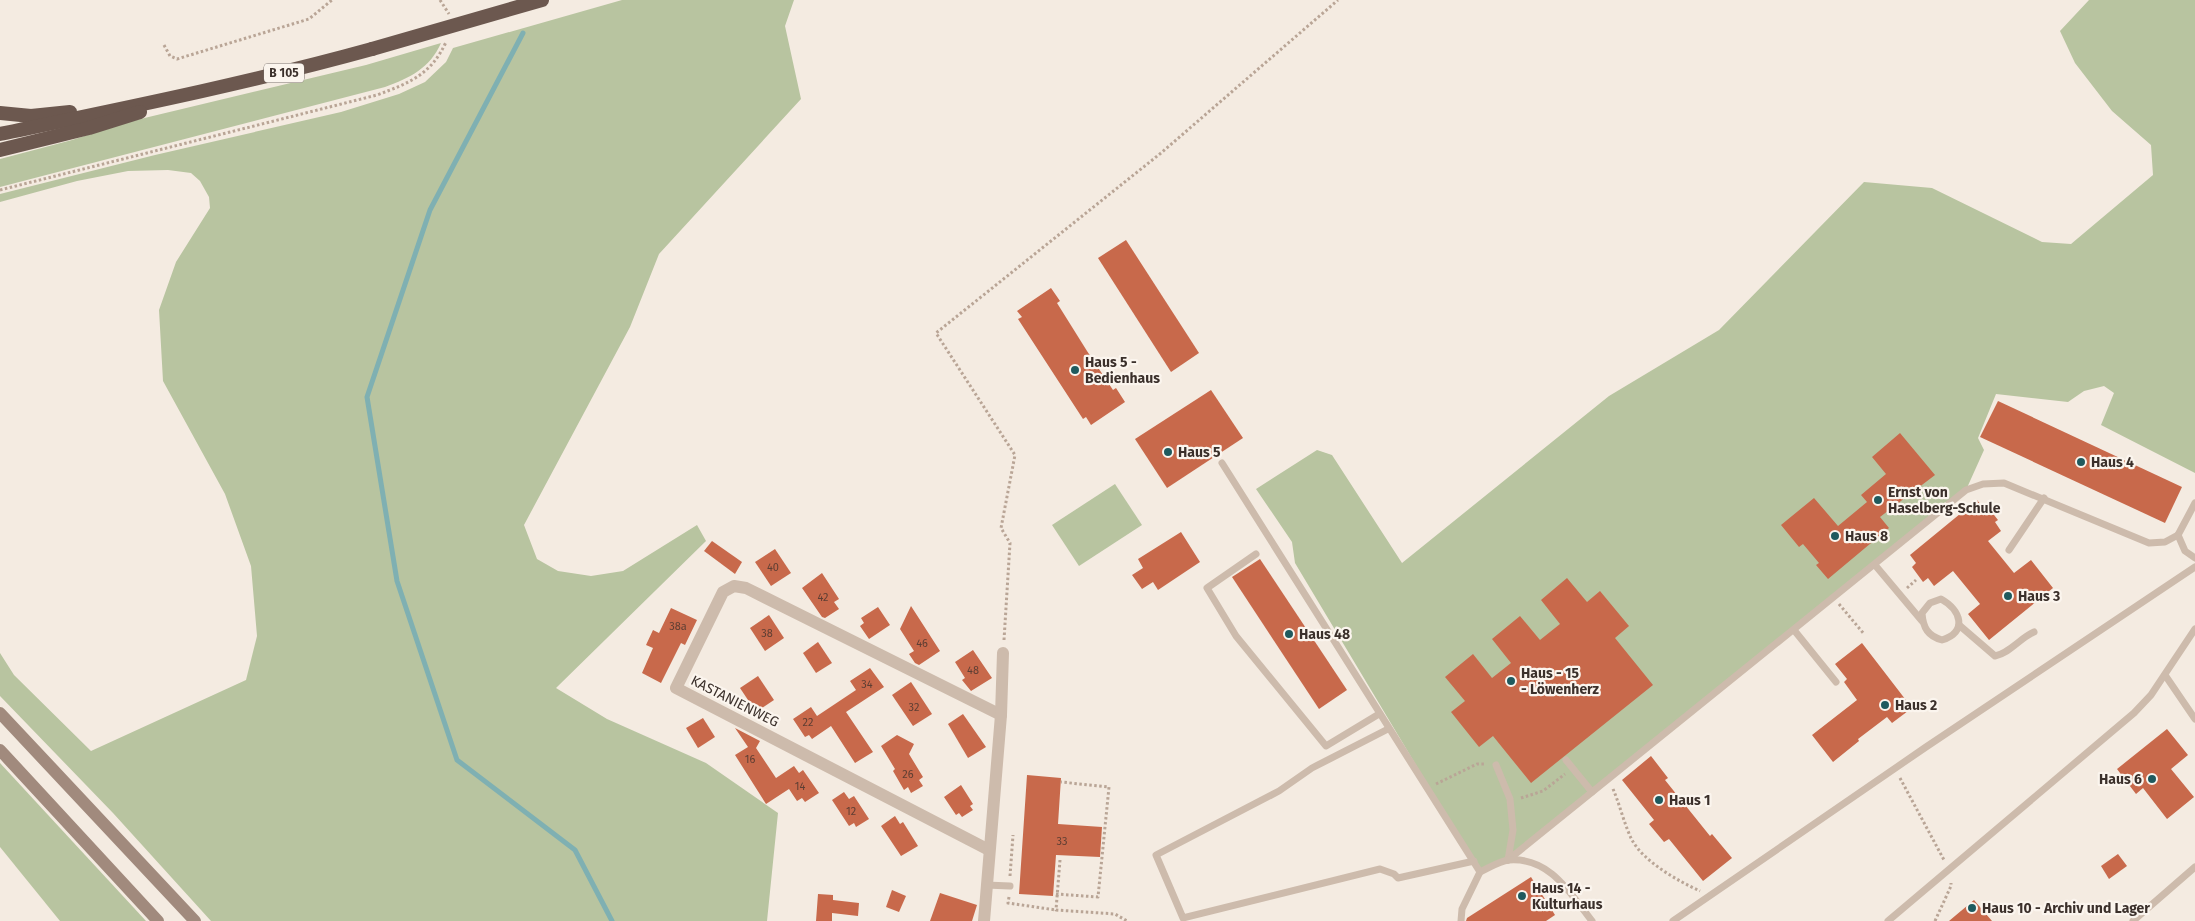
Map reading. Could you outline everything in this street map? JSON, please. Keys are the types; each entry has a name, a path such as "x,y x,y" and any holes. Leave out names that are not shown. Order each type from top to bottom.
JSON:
{"highway":[{"name":"B 105","path":"0,150 89,128 195,94 372,48 542,0"},
{"name":"B 105","path":"0,134 90,114 195,94"},
{"path":"0,113 31,116 67,112 90,114"}],"main road":[{"path":"0,713 195,921"},
{"path":"0,750 158,921"}],"street":[{"name":"KASTANIENWEG","path":"989,850 676,688 723,592 734,586 746,588 1001,715"},
{"path":"984,921 1001,715 1003,653"}],"lane":[{"path":"1222,463 1388,729 1480,872"},
{"path":"1461,921 1462,909 1480,872 1508,860 1966,490 1983,484 2004,483 2149,543 2165,542 2178,535 2195,503"},
{"path":"2009,550 2044,498"},
{"path":"2178,535 2186,550 2195,558"},
{"path":"1256,554 1207,588 1236,636 1326,746 1379,714"},
{"path":"1875,565 1922,621 1932,637 1942,640 1954,635 1959,625 1959,618 1956,612 1941,599 1925,607 1922,613 1922,621"},
{"path":"1673,921 1895,768 2195,567"},
{"path":"1959,625 1995,656 2001,655 2027,635 2034,632"},
{"path":"1888,921 2134,713 2151,695 2195,629"},
{"path":"1794,630 1836,682"},
{"path":"2165,675 2195,719"},
{"path":"1388,729 1312,768 1279,791 1156,855 1183,918 1380,868 1394,874 1398,878 1474,861"},
{"path":"1566,760 1592,792"},
{"path":"1496,765 1510,799 1513,830 1508,860"},
{"path":"1508,860 1539,864 1558,877 1592,921"},
{"path":"2133,921 2195,867"},
{"path":"986,885 1010,886"}],"path":[{"path":"164,45 170,56 176,59 309,19 332,0"},
{"path":"440,0 449,14 448,24"},
{"path":"1003,653 1010,543 1001,528 1015,455 936,333 1161,152 1338,0"},
{"path":"0,190 377,95 406,84 425,72 446,43 447,33"},
{"path":"1834,598 1864,634"},
{"path":"1427,788 1476,764 1496,765"},
{"path":"1510,799 1528,798 1543,791 1573,768"},
{"path":"1895,768 1950,870 1951,886 1934,921"},
{"path":"1608,779 1620,804 1631,838 1639,851 1680,882 1710,895"},
{"path":"1056,894 1098,896 1109,787 1061,782"},
{"path":"1014,835 1008,903 1056,910 1115,914 1127,921"},
{"path":"1056,910 1060,860"}],"green space":[{"path":"622,0 794,0 785,26 801,99 659,254 630,327 524,525 537,559 558,571 591,576 623,571 697,525 706,541 556,688 607,719 706,763 778,813 767,921 211,921 113,813 0,696 0,653 14,675 91,751 246,680 257,636 251,566 225,494 163,381 159,310 176,262 210,208 209,197 200,181 191,173 168,170 128,171 77,181 0,202 0,194 155,155 341,112 399,94 425,82 446,62 453,48"},
{"path":"2089,0 2195,0 2195,473 2101,425 2114,393 2104,386 2084,391 2068,402 1996,394 1978,438 1984,450 1966,490 1508,860 1480,872 1295,563 1292,542 1256,489 1317,450 1332,455 1402,563 1609,396 1719,330 1864,182 1932,188 2042,242 2071,244 2153,175 2151,145 2112,111 2075,63 2060,31"},
{"path":"441,43 425,66 411,76 385,87 0,187 0,159 72,140 132,121 366,65"},
{"path":"1115,484 1142,525 1079,566 1052,525"},
{"path":"0,763 146,921 60,921 0,847"}],"building":[{"name":"Haus 5 - Bedienhaus","path":"1126,240 1199,353 1171,372 1098,258"},
{"name":"Haus 5 - Bedienhaus","path":"1051,288 1060,301 1057,303 1087,351 1113,390 1116,388 1125,402 1091,425 1086,417 1083,419 1018,319 1022,317 1017,311"},
{"path":"1211,390 1243,438 1167,488 1135,439"},
{"name":"Haus 4","path":"1998,401 2182,487 2165,523 1980,437"},
{"path":"1900,433 1935,475 1880,517 1889,528 1828,579 1816,565 1819,563 1803,544 1799,547 1781,525 1814,498 1838,526 1867,502 1861,495 1886,474 1872,457"},
{"path":"1977,500 1984,509 1987,506 1998,520 1995,522 2001,531 1988,541 2014,573 2031,560 2053,588 1989,640 1968,614 1980,604 1953,571 1934,586 1928,578 1923,582 1912,567 1916,563 1910,555"},
{"path":"1181,532 1200,562 1158,590 1153,582 1142,589 1132,575 1143,568 1138,559"},
{"path":"712,541 742,562 735,574 704,551"},
{"path":"775,549 791,573 771,586 755,562"},
{"name":"Haus 48","path":"1260,559 1347,690 1319,709 1232,577"},
{"path":"822,573 839,599 834,602 839,609 825,618 822,617 802,588"},
{"name":"Haus - 15 - Löwenherz","path":"1567,578 1587,602 1600,591 1629,626 1615,638 1653,685 1531,783 1493,736 1479,747 1451,712 1465,701 1445,677 1473,654 1492,678 1511,663 1492,639 1520,616 1540,640 1560,624 1541,600"},
{"path":"911,606 940,651 919,665 915,663 909,654 914,651 900,629"},
{"path":"878,607 890,625 869,639 860,626 864,623 861,618"},
{"path":"671,608 697,620 685,645 681,643 661,683 642,673 653,648 646,645 653,630 659,633"},
{"path":"769,615 784,638 765,651 750,628"},
{"path":"818,642 832,663 816,673 803,653"},
{"name":"Haus 2","path":"1862,643 1912,708 1892,723 1887,717 1858,739 1859,741 1833,762 1812,735 1857,700 1844,682 1847,679 1835,664"},
{"path":"973,650 992,678 971,691 962,680 965,678 955,662"},
{"path":"870,668 884,687 846,712 873,752 855,763 831,726 812,739 809,735 805,737 793,719 811,707 817,716 856,690 850,681"},
{"path":"758,676 774,700 756,712 740,688"},
{"path":"911,682 932,714 913,726 892,695"},
{"path":"963,714 986,747 968,758 948,724"},
{"path":"703,718 715,737 698,748 686,728"},
{"path":"735,728 760,741 756,748 776,778 794,766 799,773 803,770 819,793 805,802 802,798 797,801 789,789 766,804 735,755 748,747"},
{"name":"Haus 6","path":"2167,729 2188,755 2171,769 2194,797 2167,819 2143,788 2136,794 2117,769"},
{"path":"897,735 914,744 909,754 923,777 919,780 923,786 911,793 908,787 904,790 893,771 895,769 881,746"},
{"name":"Haus 1","path":"1651,756 1668,778 1665,780 1710,836 1712,834 1732,858 1703,881 1669,839 1664,842 1649,824 1654,820 1622,780"},
{"path":"1027,775 1061,778 1058,824 1102,827 1100,857 1056,855 1053,896 1019,894"},
{"path":"961,785 973,804 970,806 973,810 962,817 959,813 956,815 944,797"},
{"path":"844,792 849,799 854,796 869,819 856,827 854,823 849,826 832,800"},
{"path":"895,816 900,824 903,822 918,846 901,856 881,826"},
{"path":"2118,854 2127,866 2109,879 2101,866"},
{"name":"Haus 14 - Kulturhaus","path":"1531,877 1555,915 1546,921 1466,921 1467,918"},
{"path":"892,890 906,896 899,912 886,907"},
{"path":"940,893 977,905 972,921 930,921"},
{"path":"818,894 833,895 833,900 859,903 858,916 832,913 832,921 816,921"},
{"name":"Haus 10 - Archiv und Lager","path":"1974,900 1992,921 1949,921"}],"waterway":[{"path":"523,33 430,210 367,397 397,581 457,760 575,850 612,921"}],"place":[{"name":"Haus 5 - Bedienhaus","path":"1075,370"},
{"name":"Haus 5","path":"1168,452"},
{"name":"Haus 4","path":"2081,462"},
{"name":"Ernst von Haselberg-Schule","path":"1878,500"},
{"name":"Haus 8","path":"1835,536"},
{"name":"Haus 3","path":"2008,596"},
{"name":"Haus 48","path":"1289,634"},
{"name":"Haus - 15 - Löwenherz","path":"1511,681"},
{"name":"Haus 2","path":"1885,705"},
{"name":"Haus 6","path":"2152,779"},
{"name":"Haus 1","path":"1659,800"},
{"name":"Haus 14 - Kulturhaus","path":"1522,896"},
{"name":"Haus 10 - Archiv und Lager","path":"1972,908"}]}
